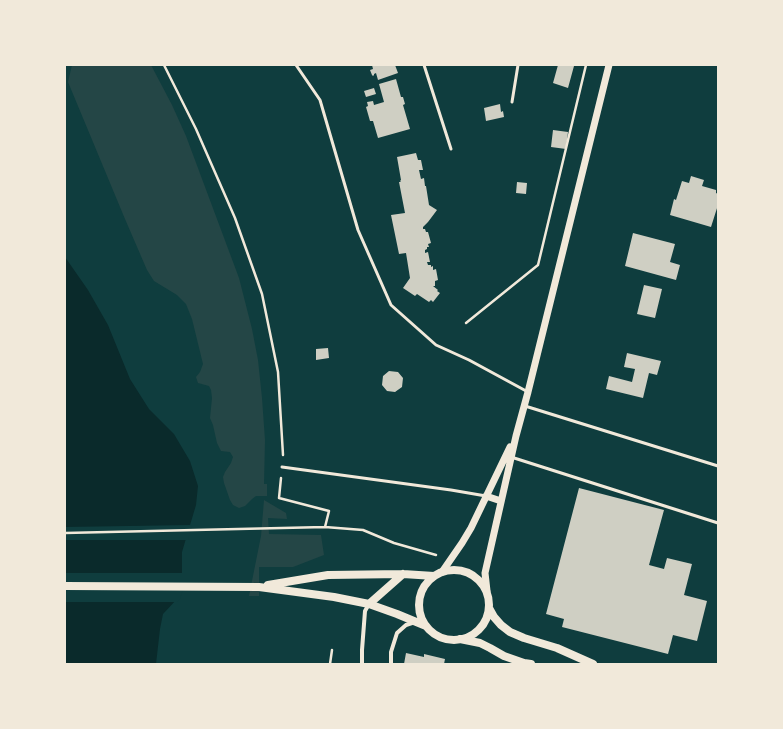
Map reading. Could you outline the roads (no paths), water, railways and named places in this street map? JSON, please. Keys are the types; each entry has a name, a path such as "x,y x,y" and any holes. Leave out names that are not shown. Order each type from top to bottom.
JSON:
{"main road":[{"path":"426,626 421,616 419,605 421,594 426,584 434,576 442,572 452,570 463,571 473,575 481,582 487,591 489,608 486,619 480,629 471,636 460,639"},
{"path":"259,587 328,575 403,574 434,576"},
{"path":"369,604 403,574"},
{"path":"65,586 259,587 334,597 369,604 426,626 436,635 448,639 460,639 480,644 504,656 531,664"},
{"path":"489,608 501,626 510,632 557,648 593,664"}],"street":[{"path":"487,591 485,573 516,436 609,65"},
{"path":"442,572 470,528 516,436"},
{"path":"486,496 502,501"},
{"path":"362,664 366,611 369,604"},
{"path":"391,664 392,652 397,633 406,625 416,622"}],"lane":[{"path":"296,65 320,100 358,230 391,305 436,345 470,360 528,392"},
{"path":"424,65 451,149"},
{"path":"512,102 518,65"},
{"path":"524,406 718,466"},
{"path":"511,458 718,523"},
{"path":"282,467 486,496"}]}
